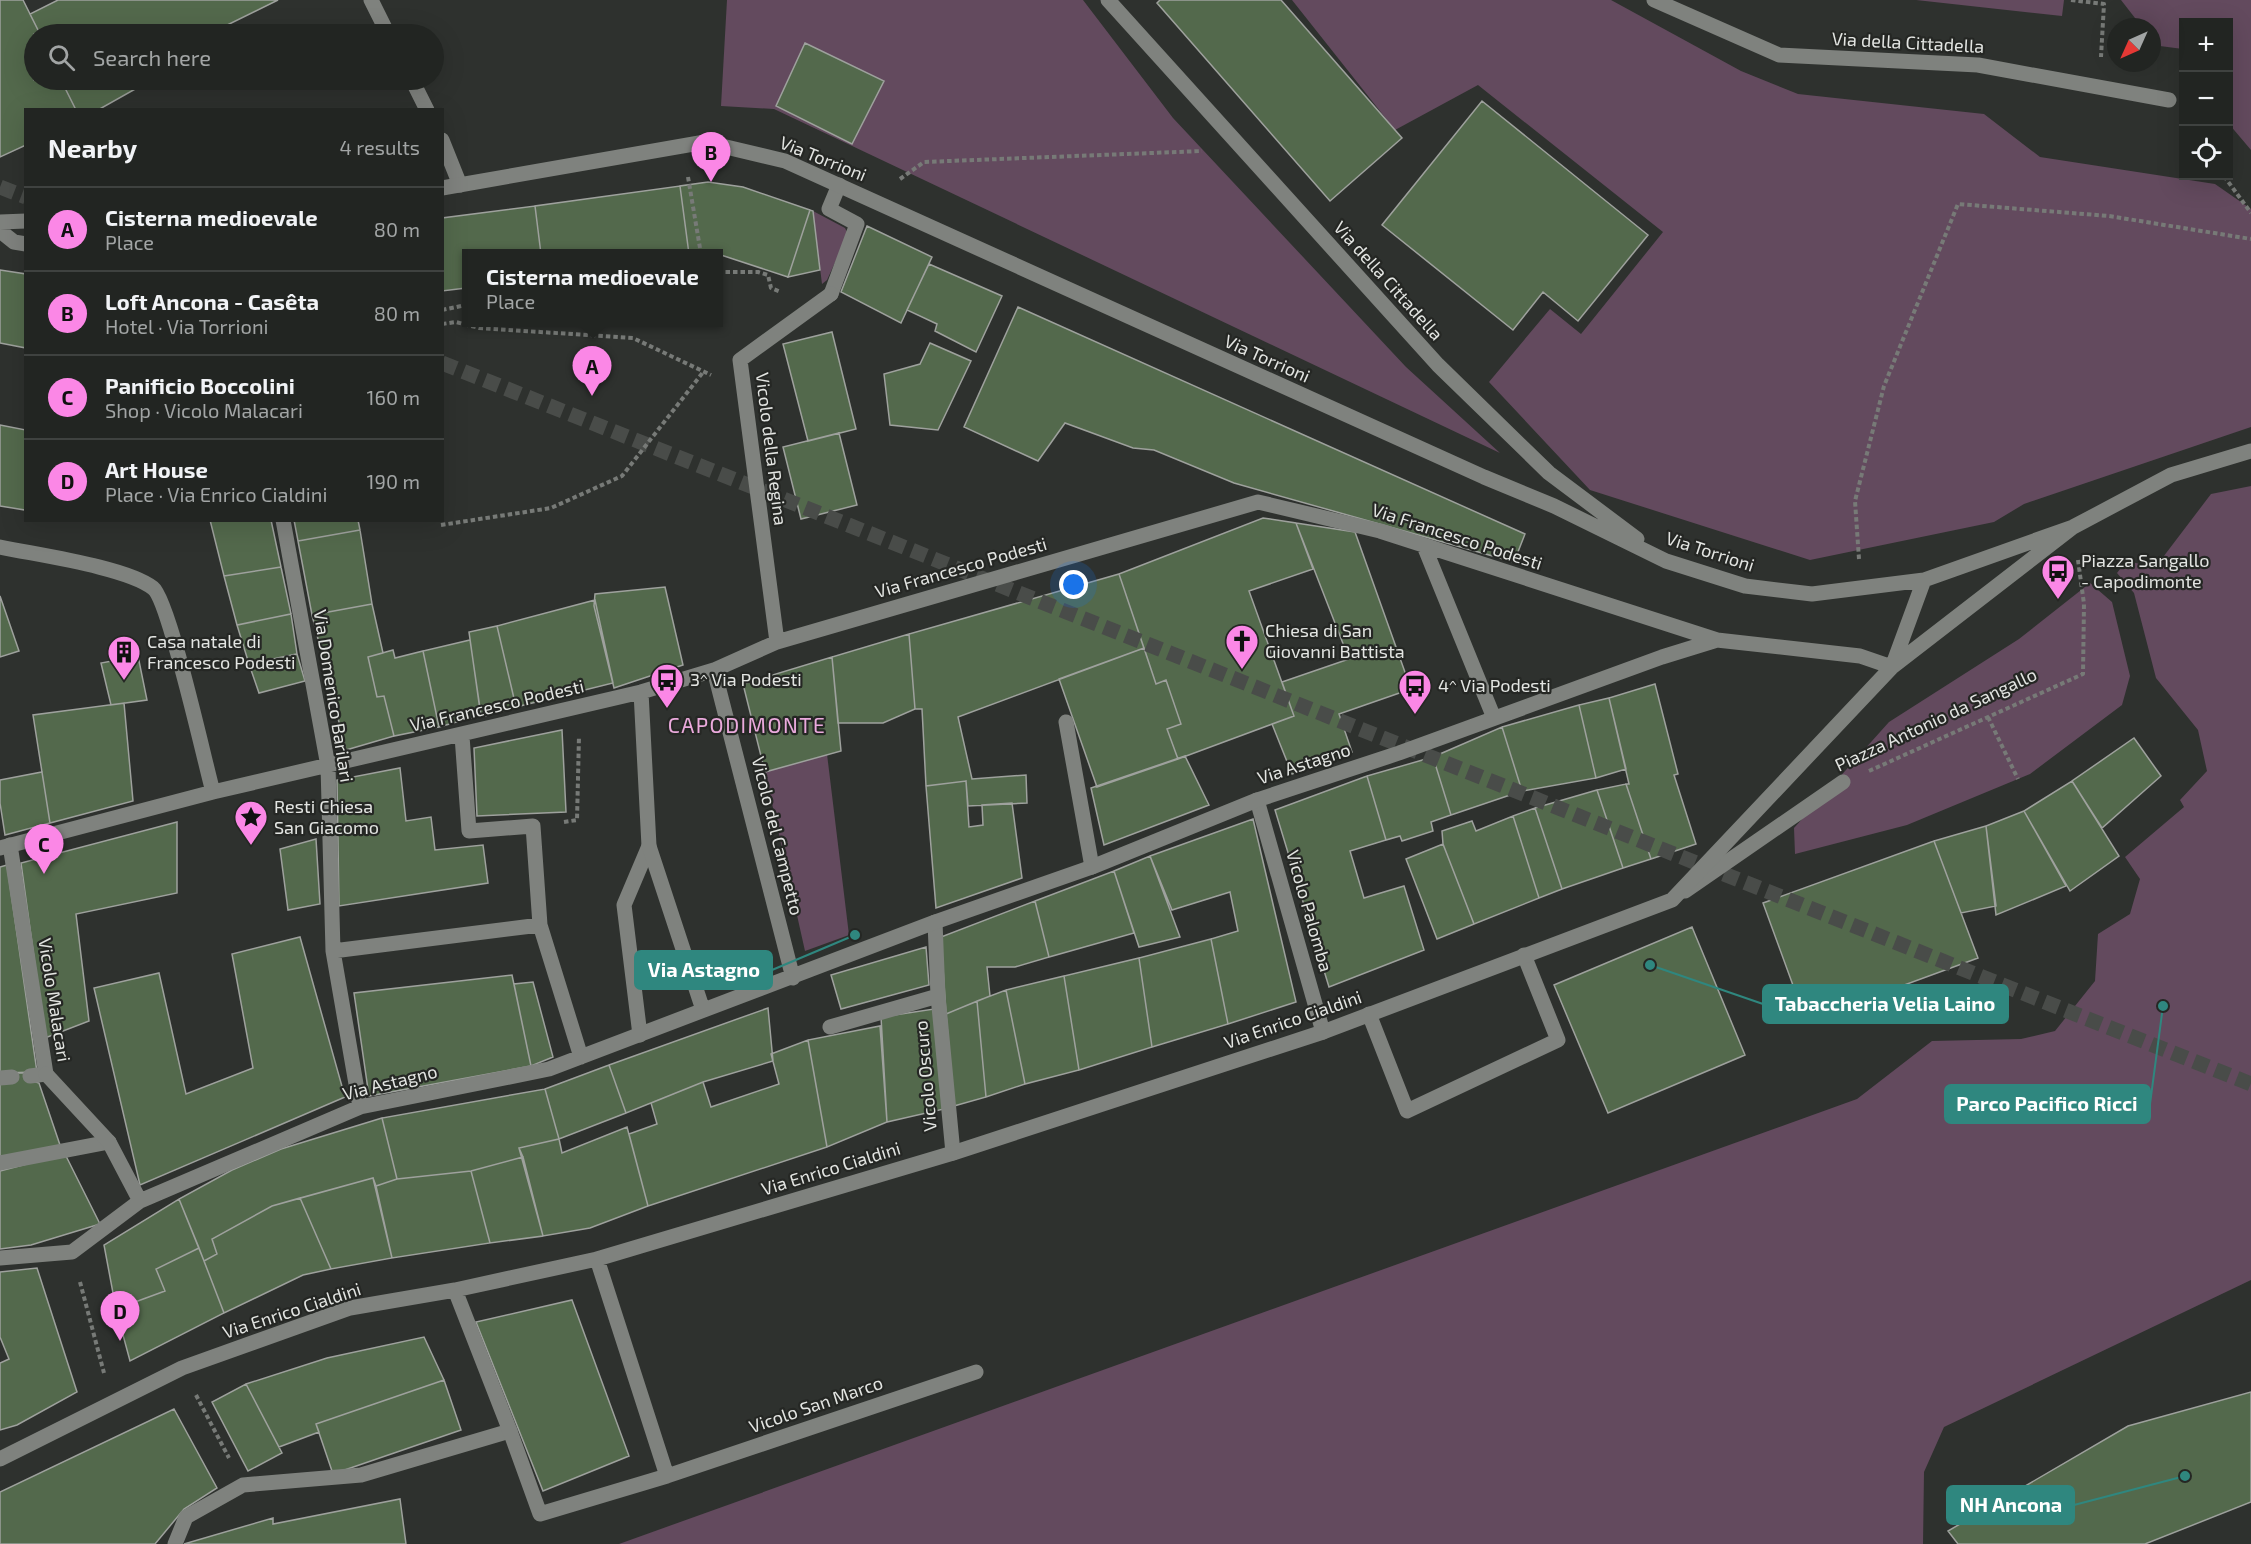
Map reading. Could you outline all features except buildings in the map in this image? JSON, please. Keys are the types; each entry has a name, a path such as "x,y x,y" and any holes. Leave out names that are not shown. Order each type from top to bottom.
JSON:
{"street":[{"path":"370,0 383,24"},
{"name":"Via della Cittadella","path":"1108,0 1438,365 1549,473 1666,561"},
{"name":"Via della Cittadella","path":"1654,0 1779,55 1978,65 2169,100"},
{"path":"417,90 427,108"},
{"name":"Via Torrioni","path":"444,188 705,142 785,161 1473,473 1554,506 1666,561 1745,586 1812,594 1924,580 2073,527"},
{"path":"444,145 460,185"},
{"name":"Vicolo della Regina","path":"777,642 740,360 831,294 856,224 829,209 838,185"},
{"path":"0,222 24,221"},
{"path":"0,231 15,242 24,244"},
{"path":"2073,527 2171,475 2251,451"},
{"name":"Via Francesco Podesti","path":"5,847 213,792 462,736 641,692 714,670 777,642 1258,502 1380,531 1717,640"},
{"name":"Via Domenico Barilari","path":"283,522 328,766 333,951 360,1107"},
{"name":"Piazza Antonio da Sangallo","path":"1672,900 1892,667 2073,527"},
{"path":"1424,546 1494,718"},
{"path":"0,547 134,576 156,589 175,642 213,792"},
{"name":"Piazza Antonio da Sangallo","path":"1892,667 1924,580"},
{"path":"1717,640 1860,656 1892,667"},
{"name":"Via Astagno","path":"72,1252 140,1201 360,1107 549,1069 935,922 1092,867 1257,800 1399,753 1717,640"},
{"name":"Vicolo del Campetto","path":"714,670 793,978"},
{"path":"641,692 649,846 703,1010"},
{"path":"1065,722 1092,867"},
{"path":"462,736 469,831 533,826 540,925 581,1057"},
{"name":"Piazza Antonio da Sangallo","path":"1672,900 1843,782"},
{"name":"Vicolo Palomba","path":"1257,800 1323,1032"},
{"path":"640,1035 624,905 649,846"},
{"name":"Vicolo Malacari","path":"5,847 46,1074 109,1142 140,1201"},
{"name":"Via Enrico Cialdini","path":"0,1459 182,1368 350,1308 455,1290 597,1259 953,1153 1323,1032 1672,900"},
{"name":"Vicolo Oscuro","path":"935,922 938,996 953,1153"},
{"path":"333,951 540,925"},
{"path":"1368,1014 1407,1111 1558,1040 1524,955"},
{"name":"Vicolo Oscuro","path":"830,1026 938,996"},
{"path":"30,1076 46,1074"},
{"path":"0,1163 109,1142"},
{"path":"0,1258 72,1252"},
{"path":"597,1259 667,1476"},
{"name":"Vicolo San Marco","path":"455,1290 540,1514 667,1476 976,1372"},
{"path":"176,1544 186,1517 243,1485 362,1476 510,1431"}],"path":[{"path":"2071,0 2104,4 2102,47"},
{"path":"684,146 700,249"},
{"path":"871,201 924,162 1242,148"},
{"path":"2227,180 2251,213"},
{"path":"1862,588 1855,501 1884,386 1958,204 2109,216 2251,239"},
{"path":"723,272 758,272 768,275 768,282"},
{"path":"444,310 462,306"},
{"path":"444,324 462,324"},
{"path":"475,327 633,338 744,390"},
{"path":"441,525 550,508 622,476 704,371"},
{"name":"Piazza Antonio da Sangallo","path":"1843,782 2083,674 2084,604 2073,527"},
{"path":"533,826 577,820 580,740 573,709"},
{"path":"1988,717 2018,779"},
{"path":"72,1252 112,1403"},
{"path":"182,1368 243,1485"}],"shaded area":[{"path":"727,0 1083,0 1173,118 1406,367 1500,453 774,109 721,106"},
{"path":"1292,0 1611,0 1741,71 1798,94 1984,114 2040,157 2215,184 2251,209 2251,427 2024,504 1994,522 1810,560 1590,490 1489,382 1550,309 1581,334 1663,232 1478,85 1395,130"},
{"path":"1916,0 2064,0 2062,16"},
{"path":"2121,0 2251,0 2251,150 2233,129 2233,18 2179,18 2179,48 2161,46 2161,18 2135,18"},
{"path":"813,211 845,228 848,234 827,280 822,284"},
{"path":"2251,486 2251,1280 1944,1427 1924,1472 1923,1544 619,1544 1857,1099 1932,1041 2021,1039 2055,1031 2095,981 2098,934 2130,914 2140,879 2125,857 2184,807 2180,800 2207,771 2198,730 2156,678 2134,593 2117,573 2127,560 2154,569 2211,494"},
{"path":"2090,583 2112,602 2130,676 2122,705 2030,774 1907,825 1795,854 1794,828 1889,722 2019,639"},
{"path":"827,754 849,935 805,951 765,772"}],"tunnel":[{"path":"0,187 24,196"},
{"path":"444,364 2251,1084"}],"place":[{"name":"Loft Ancona - Casêta","path":"711,182"},
{"name":"Cisterna medioevale","path":"592,396"},
{"name":"Piazza Sangallo - Capodimonte","path":"2058,600"},
{"name":"Chiesa di San Giovanni Battista","path":"1242,670"},
{"name":"Casa natale di Francesco Podesti","path":"124,681"},
{"name":"3^ Via Podesti","path":"667,709"},
{"name":"4^ Via Podesti","path":"1415,715"},
{"name":"Resti Chiesa San Giacomo","path":"251,846"},
{"name":"Panificio Boccolini","path":"44,874"},
{"name":"Via Astagno","path":"855,935"},
{"name":"Tabaccheria Velia Laino","path":"1650,965"},
{"name":"Parco Pacifico Ricci","path":"2163,1006"},
{"name":"Art House","path":"120,1341"},
{"name":"NH Ancona","path":"2185,1476"}],"district":[{"name":"CAPODIMONTE","path":"747,726"}]}
